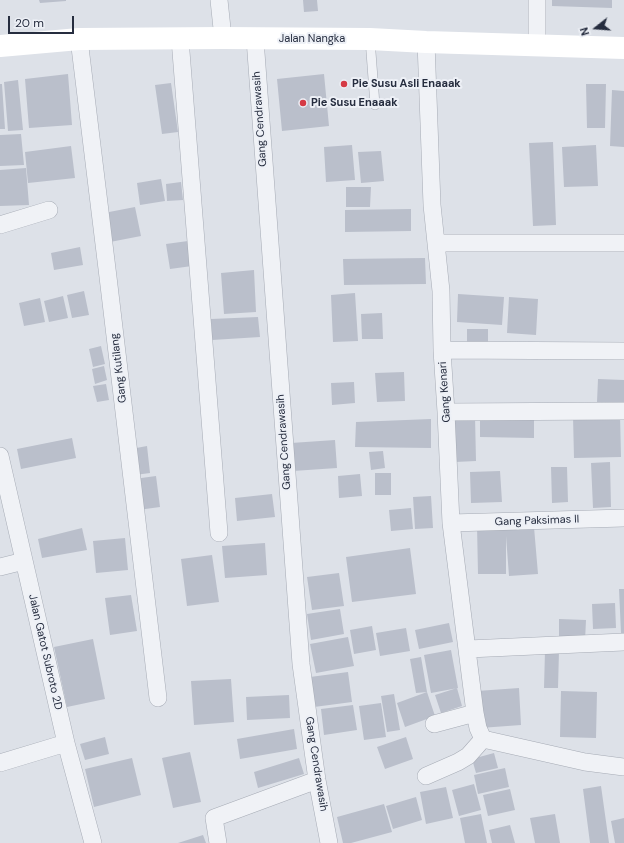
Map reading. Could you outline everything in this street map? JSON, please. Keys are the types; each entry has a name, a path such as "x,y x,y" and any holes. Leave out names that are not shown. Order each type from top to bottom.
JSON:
{"main road":[{"name":"Jalan Nangka","path":"0,46 79,39 222,38 370,39 624,48"}],"street":[{"path":"219,0 222,38"},
{"path":"537,0 537,45"},
{"name":"Gang Kutilang","path":"79,39 158,698"},
{"path":"180,39 218,533"},
{"name":"Gang Cendrawasih","path":"255,39 301,664 317,780 329,843"},
{"name":"Gang Kenari","path":"426,42 432,205 437,242 440,291 450,523 468,649 475,713 478,728 483,739"},
{"path":"0,225 49,210"},
{"path":"437,242 624,243"},
{"path":"442,350 624,351"},
{"path":"446,412 624,411"},
{"name":"Jalan Gatot Subroto 2D","path":"0,456 66,743 93,843"},
{"name":"Gang Paksimas II","path":"450,523 624,518"},
{"path":"0,567 24,561"},
{"path":"468,649 624,642"},
{"path":"434,724 475,713"},
{"path":"426,776 468,756 483,739 585,762 624,767"},
{"path":"0,763 66,743"},
{"path":"218,843 214,818 317,780"}],"lane":[{"path":"370,39 376,105"}],"building":[{"path":"39,0 66,0 66,1 40,3"},
{"path":"303,0 317,0 318,11 304,12"},
{"path":"552,0 612,0 612,8 552,6"},
{"path":"68,74 72,125 29,128 25,79"},
{"name":"Pie Susu Enaaak","path":"324,74 329,126 282,131 277,79"},
{"path":"18,80 23,130 8,131 4,82"},
{"path":"171,83 178,132 162,134 155,85"},
{"path":"0,84 2,84 5,129 0,129"},
{"path":"586,84 606,84 605,128 587,128"},
{"path":"612,90 624,91 624,147 610,146"},
{"path":"21,134 24,165 0,166 0,135"},
{"path":"553,142 556,225 533,226 529,143"},
{"path":"352,145 355,180 326,182 324,147"},
{"path":"596,145 598,186 564,187 562,147"},
{"path":"71,146 75,178 28,183 25,152"},
{"path":"381,151 384,181 361,183 358,152"},
{"path":"26,168 29,205 0,206 0,170"},
{"path":"161,179 165,201 140,205 137,183"},
{"path":"181,182 183,200 167,201 166,184"},
{"path":"346,187 371,187 370,207 346,207"},
{"path":"135,207 141,236 110,242 104,213"},
{"path":"411,209 411,231 345,232 345,210"},
{"path":"188,241 192,266 170,269 166,244"},
{"path":"80,247 83,265 54,270 51,253"},
{"path":"425,258 426,284 344,285 343,259"},
{"path":"254,270 256,312 224,314 221,273"},
{"path":"84,291 89,315 72,318 67,295"},
{"path":"355,293 358,341 333,342 331,295"},
{"path":"458,294 504,297 502,325 457,322"},
{"path":"63,296 68,318 49,322 44,301"},
{"path":"509,297 538,299 536,335 507,333"},
{"path":"40,298 45,322 24,326 19,303"},
{"path":"382,313 383,339 362,339 361,314"},
{"path":"258,317 260,337 212,340 211,319"},
{"path":"467,329 488,329 488,344 467,344"},
{"path":"101,346 105,364 93,367 89,349"},
{"path":"104,366 107,380 95,384 92,369"},
{"path":"404,372 405,401 377,402 375,373"},
{"path":"598,379 624,380 624,403 597,402"},
{"path":"354,382 355,403 332,405 331,383"},
{"path":"106,384 109,400 97,402 93,386"},
{"path":"620,415 621,457 574,458 573,416"},
{"path":"475,416 476,461 455,462 454,417"},
{"path":"480,416 534,418 534,438 480,437"},
{"path":"431,419 431,448 355,447 356,422"},
{"path":"72,438 76,458 21,469 17,449"},
{"path":"335,440 337,468 293,471 291,443"},
{"path":"147,446 150,473 135,475 131,449"},
{"path":"383,451 385,468 371,470 369,452"},
{"path":"610,462 611,507 593,508 591,463"},
{"path":"551,467 567,467 568,502 552,503"},
{"path":"500,471 502,502 471,503 470,472"},
{"path":"375,473 391,473 391,495 375,495"},
{"path":"360,474 362,496 339,498 338,476"},
{"path":"156,476 160,507 138,510 134,479"},
{"path":"272,494 275,517 237,521 235,498"},
{"path":"431,496 433,528 415,529 413,497"},
{"path":"411,508 413,529 391,531 389,510"},
{"path":"477,525 534,527 538,574 509,576 506,536 506,574 478,574"},
{"path":"82,528 87,550 42,558 38,539"},
{"path":"125,538 128,570 96,573 93,541"},
{"path":"265,543 267,575 225,578 222,546"},
{"path":"410,548 416,594 352,602 346,557"},
{"path":"212,555 219,602 187,606 181,559"},
{"path":"339,573 344,606 312,610 307,577"},
{"path":"619,589 624,589 624,633 621,633"},
{"path":"131,595 137,631 110,635 105,598"},
{"path":"615,603 616,628 593,629 592,604"},
{"path":"340,609 344,634 311,640 307,614"},
{"path":"559,619 586,620 585,641 559,640"},
{"path":"449,623 453,642 419,649 415,630"},
{"path":"372,626 376,650 354,654 350,630"},
{"path":"406,628 410,651 380,656 376,633"},
{"path":"348,637 354,666 316,673 310,644"},
{"path":"93,639 105,699 67,707 54,647"},
{"path":"451,650 458,688 431,693 424,655"},
{"path":"545,651 559,651 558,688 544,688"},
{"path":"421,657 427,692 416,693 410,659"},
{"path":"348,672 352,702 314,707 310,677"},
{"path":"231,679 234,722 194,725 191,681"},
{"path":"457,688 462,706 441,713 435,695"},
{"path":"519,688 521,725 480,728 477,691"},
{"path":"561,691 597,692 596,738 560,737"},
{"path":"427,692 435,716 405,727 397,703"},
{"path":"394,694 400,730 387,732 381,696"},
{"path":"289,695 290,718 247,720 246,697"},
{"path":"381,703 386,737 364,740 359,706"},
{"path":"353,705 357,730 324,735 321,709"},
{"path":"294,729 297,749 240,759 237,739"},
{"path":"105,737 109,754 85,760 80,744"},
{"path":"406,737 413,759 385,769 377,747"},
{"path":"190,752 201,802 173,808 162,758"},
{"path":"494,753 498,768 476,773 472,759"},
{"path":"132,758 141,795 94,807 85,769"},
{"path":"299,758 304,774 258,788 254,772"},
{"path":"505,768 509,787 478,794 474,775"},
{"path":"474,784 481,810 459,816 452,790"},
{"path":"601,786 609,843 590,843 583,789"},
{"path":"446,787 453,818 426,824 420,792"},
{"path":"510,789 515,810 488,816 483,795"},
{"path":"416,797 422,820 393,829 386,806"},
{"path":"384,804 392,832 351,843 343,843 337,817"},
{"path":"481,814 487,843 465,843 460,818"},
{"path":"555,814 560,843 535,843 530,818"},
{"path":"624,818 624,843 615,843 611,821"},
{"path":"510,825 515,843 492,843 489,830"},
{"path":"203,835 206,843 178,843"}],"place":[{"name":"Pie Susu Asli Enaaak","path":"344,84"},
{"name":"Pie Susu Enaaak","path":"303,103"}]}
